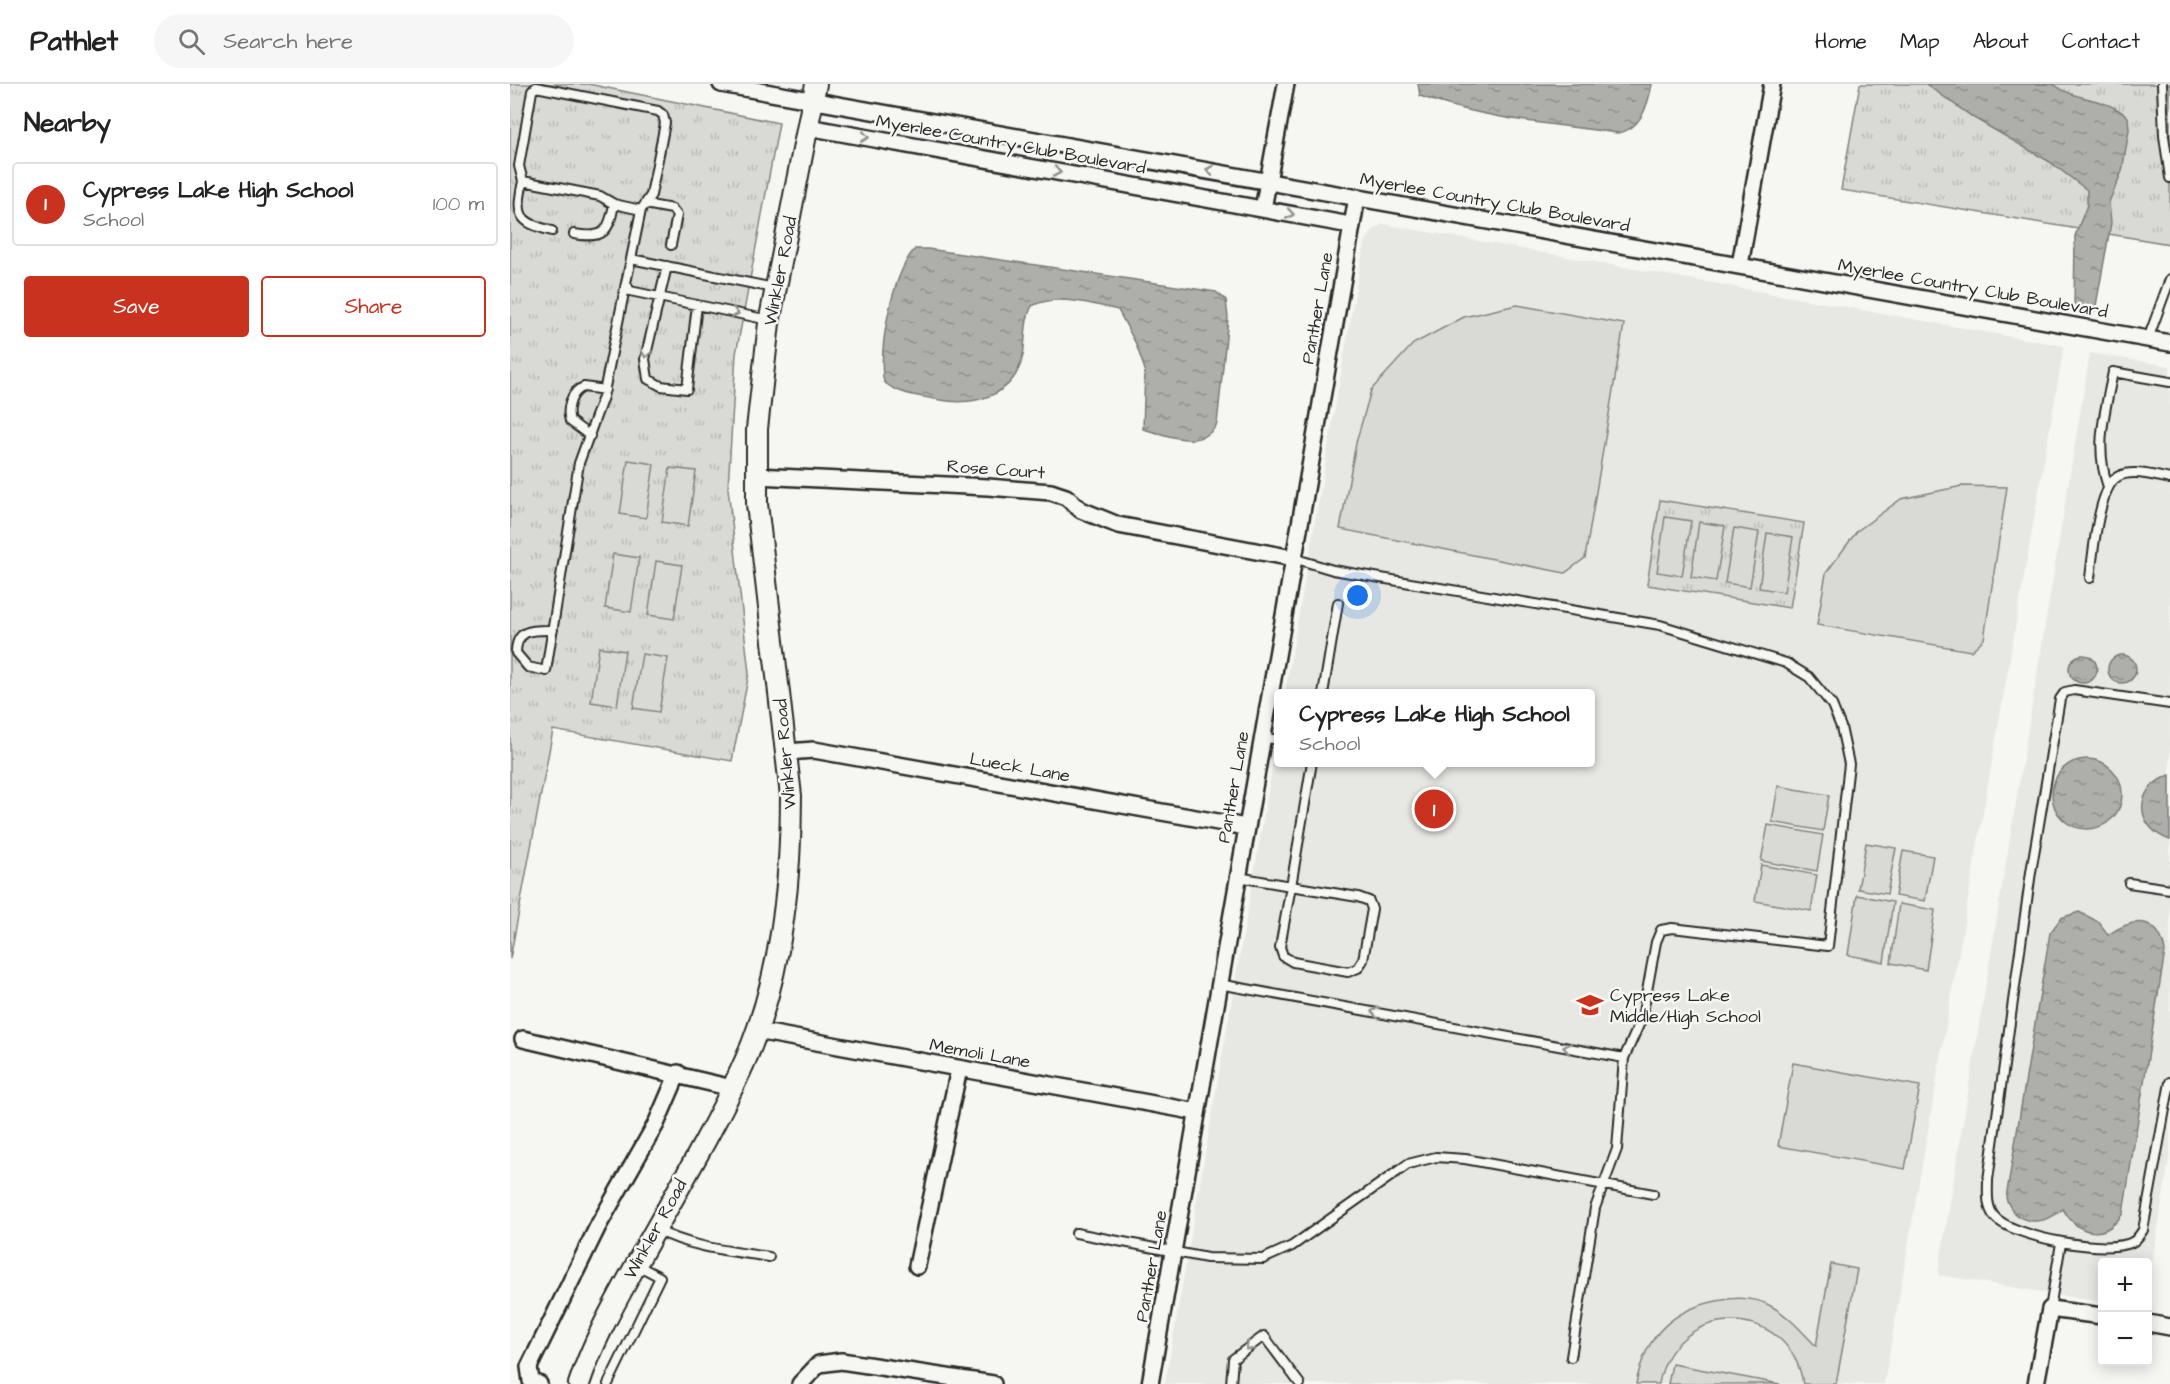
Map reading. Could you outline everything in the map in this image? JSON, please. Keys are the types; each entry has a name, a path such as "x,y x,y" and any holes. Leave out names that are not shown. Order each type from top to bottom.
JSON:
{"street":[{"name":"Myerlee Country Club Boulevard","path":"721,84 814,92 1268,181 2170,343"},
{"path":"1263,209 1286,84"},
{"path":"1740,265 1772,84"},
{"name":"Winkler Road","path":"579,1384 600,1333 732,1088 756,1031 769,990 787,891 791,841 787,752 756,476 759,398 770,320 814,92"},
{"name":"Myerlee Country Club Boulevard","path":"807,127 1350,225"},
{"name":"Panther Lane","path":"1150,1384 1350,225 1357,197"},
{"name":"Rose Court","path":"756,476 1051,492 1066,497 1082,510 1118,525 1293,558"},
{"name":"Lueck Lane","path":"787,752 814,750 1246,827"},
{"name":"Memoli Lane","path":"756,1031 1197,1112"},
{"path":"523,1039 678,1073 732,1088"},
{"path":"917,1266 959,1069"},
{"path":"539,1384 531,1381 529,1367 598,1226 656,1124 678,1073"},
{"path":"2036,1384 2050,1309 2098,1315"},
{"path":"2152,1324 2170,1327"},
{"path":"800,1384 819,1364 840,1361 993,1384"}],"lane":[{"path":"2162,84 2164,136 2170,178"},
{"path":"552,231 534,226 520,215 518,206 523,181 518,173 519,166 532,92 536,87 658,111 663,115 665,123 651,195 643,207 605,390 579,463 553,630 546,671 528,667 516,652 519,637 531,630 553,630"},
{"path":"523,181 600,196 614,204 672,209 677,214 671,245"},
{"path":"574,234 590,237 603,233 611,221 614,204"},
{"path":"631,259 776,288"},
{"path":"667,266 645,359 648,379 661,386 687,389 697,305"},
{"path":"2148,339 2170,279"},
{"path":"626,283 630,291 770,320"},
{"path":"2108,487 2102,470 2099,444 2113,372 2170,382"},
{"path":"590,436 574,425 569,417 573,395 584,387 605,390"},
{"path":"2090,578 2102,504 2108,487 2118,476 2138,473 2170,479"},
{"path":"1293,558 1333,570 1660,625 1786,663 1809,677 1832,705 1841,727 1848,764 1828,946 1672,928 1661,930 1656,942 1642,1018 1624,1058 1617,1149 1595,1208 1571,1357"},
{"path":"1324,689 1338,603"},
{"path":"2170,704 2074,690 2065,692 2060,699 2031,872 1988,1194 1990,1208 2005,1226 2061,1243 2119,1245 2134,1241 2144,1230 2170,1082"},
{"path":"1262,737 1274,739"},
{"path":"1238,877 1291,886 1358,897 1369,901 1372,909 1363,960 1358,968 1348,972 1293,962 1283,956 1280,946 1291,886 1311,767"},
{"path":"2129,883 2170,889"},
{"path":"1219,984 1624,1058"},
{"path":"1076,1233 1173,1252 1239,1260 1263,1259 1277,1254 1385,1179 1420,1159 1465,1160 1653,1194"},
{"path":"655,1230 705,1247 769,1257"},
{"path":"2050,1309 2061,1243"},
{"path":"608,1384 660,1277 636,1265"},
{"path":"1231,1384 1233,1359 1264,1336 1300,1384"}],"shaded area":[{"name":"Cypress Lake Middle/High School","path":"1383,224 2064,346 1884,1384 1165,1384 1274,758 1274,767 1595,767 1595,689 1286,689 1360,265 1366,241 1373,230"},
{"path":"2090,353 2170,366 2170,1153 2152,1265 2152,1258 2098,1258 2098,1301 1938,1275"}],"green space":[{"path":"510,84 588,84 779,123 736,354 728,488 749,673 732,761 553,730 510,959"},
{"path":"1860,84 2170,84 2170,244 1841,190"},
{"path":"1517,305 1624,324 1585,558 1565,573 1340,529 1356,443 1371,390 1413,344 1464,317"},
{"path":"628,460 654,464 646,518 620,514"},
{"path":"670,468 696,471 688,526 662,522"},
{"path":"1962,486 2007,487 1984,639 1971,651 1817,625 1826,573 1857,531 1901,499"},
{"path":"1660,500 1804,523 1790,608 1647,585"},
{"path":"1665,517 1691,521 1682,576 1657,572"},
{"path":"1699,522 1725,526 1716,581 1691,577"},
{"path":"1734,528 1759,532 1750,587 1725,583"},
{"path":"1767,533 1793,537 1784,592 1759,588"},
{"path":"613,554 639,558 631,612 605,608"},
{"path":"656,561 682,565 674,619 648,615"},
{"path":"599,647 625,651 617,706 591,702"},
{"path":"642,654 668,658 659,712 633,708"},
{"path":"1778,786 1829,795 1823,831 1772,822"},
{"path":"1768,825 1823,835 1817,871 1761,861"},
{"path":"1866,843 1896,848 1887,894 1858,889"},
{"path":"1903,851 1933,856 1925,901 1895,896"},
{"path":"1761,865 1817,875 1811,911 1755,901"},
{"path":"1857,895 1893,902 1884,962 1848,955"},
{"path":"1899,904 1935,910 1926,970 1891,963"},
{"path":"1793,1063 1920,1086 1905,1169 1778,1146"},
{"path":"1831,1264 1857,1269 1836,1384 1803,1384 1794,1356 1777,1336 1755,1325 1731,1321 1707,1325 1686,1337 1669,1357 1659,1384 1636,1384 1646,1351 1664,1327 1689,1310 1722,1300 1745,1299 1767,1304 1788,1317 1816,1346"},
{"path":"1672,1364 1780,1384 1668,1384"}],"water":[{"path":"1418,84 1652,84 1638,122 1625,131 1617,133 1518,120 1468,110 1420,96"},
{"path":"1926,84 2053,84 2071,94 2110,106 2128,117 2129,130 2122,171 2109,202 2111,223 2095,311 2074,309 2075,236 2087,205 2087,190 2050,162 1974,118"},
{"path":"915,249 928,249 1216,292 1226,300 1228,318 1217,424 1202,437 1193,439 1173,437 1143,429 1145,370 1136,344 1118,310 1075,301 1052,300 1032,306 1019,369 1012,380 992,395 967,401 953,401 896,390 884,382 882,369 885,333 900,275"},
{"path":"2083,655 2093,659 2097,669 2093,679 2083,683 2073,679 2069,669 2073,659"},
{"path":"2122,655 2132,659 2136,669 2132,679 2122,683 2112,679 2108,669 2112,659"},
{"path":"2087,759 2106,765 2116,775 2122,794 2116,813 2106,823 2087,829 2068,823 2058,813 2052,794 2058,775 2068,765"},
{"path":"2170,775 2170,840 2158,834 2150,826 2144,817 2143,808 2144,798 2149,789"},
{"path":"2079,912 2099,922 2108,935 2126,925 2143,923 2150,925 2162,939 2165,951 2123,1213 2108,1228 2092,1232 2077,1225 2063,1209 2047,1219 2030,1221 2023,1219 2010,1207 2006,1198 2050,933 2061,918"}],"place":[{"name":"Cypress Lake High School","path":"1434,809"},
{"name":"Cypress Lake Middle/High School","path":"1590,1005"}]}
